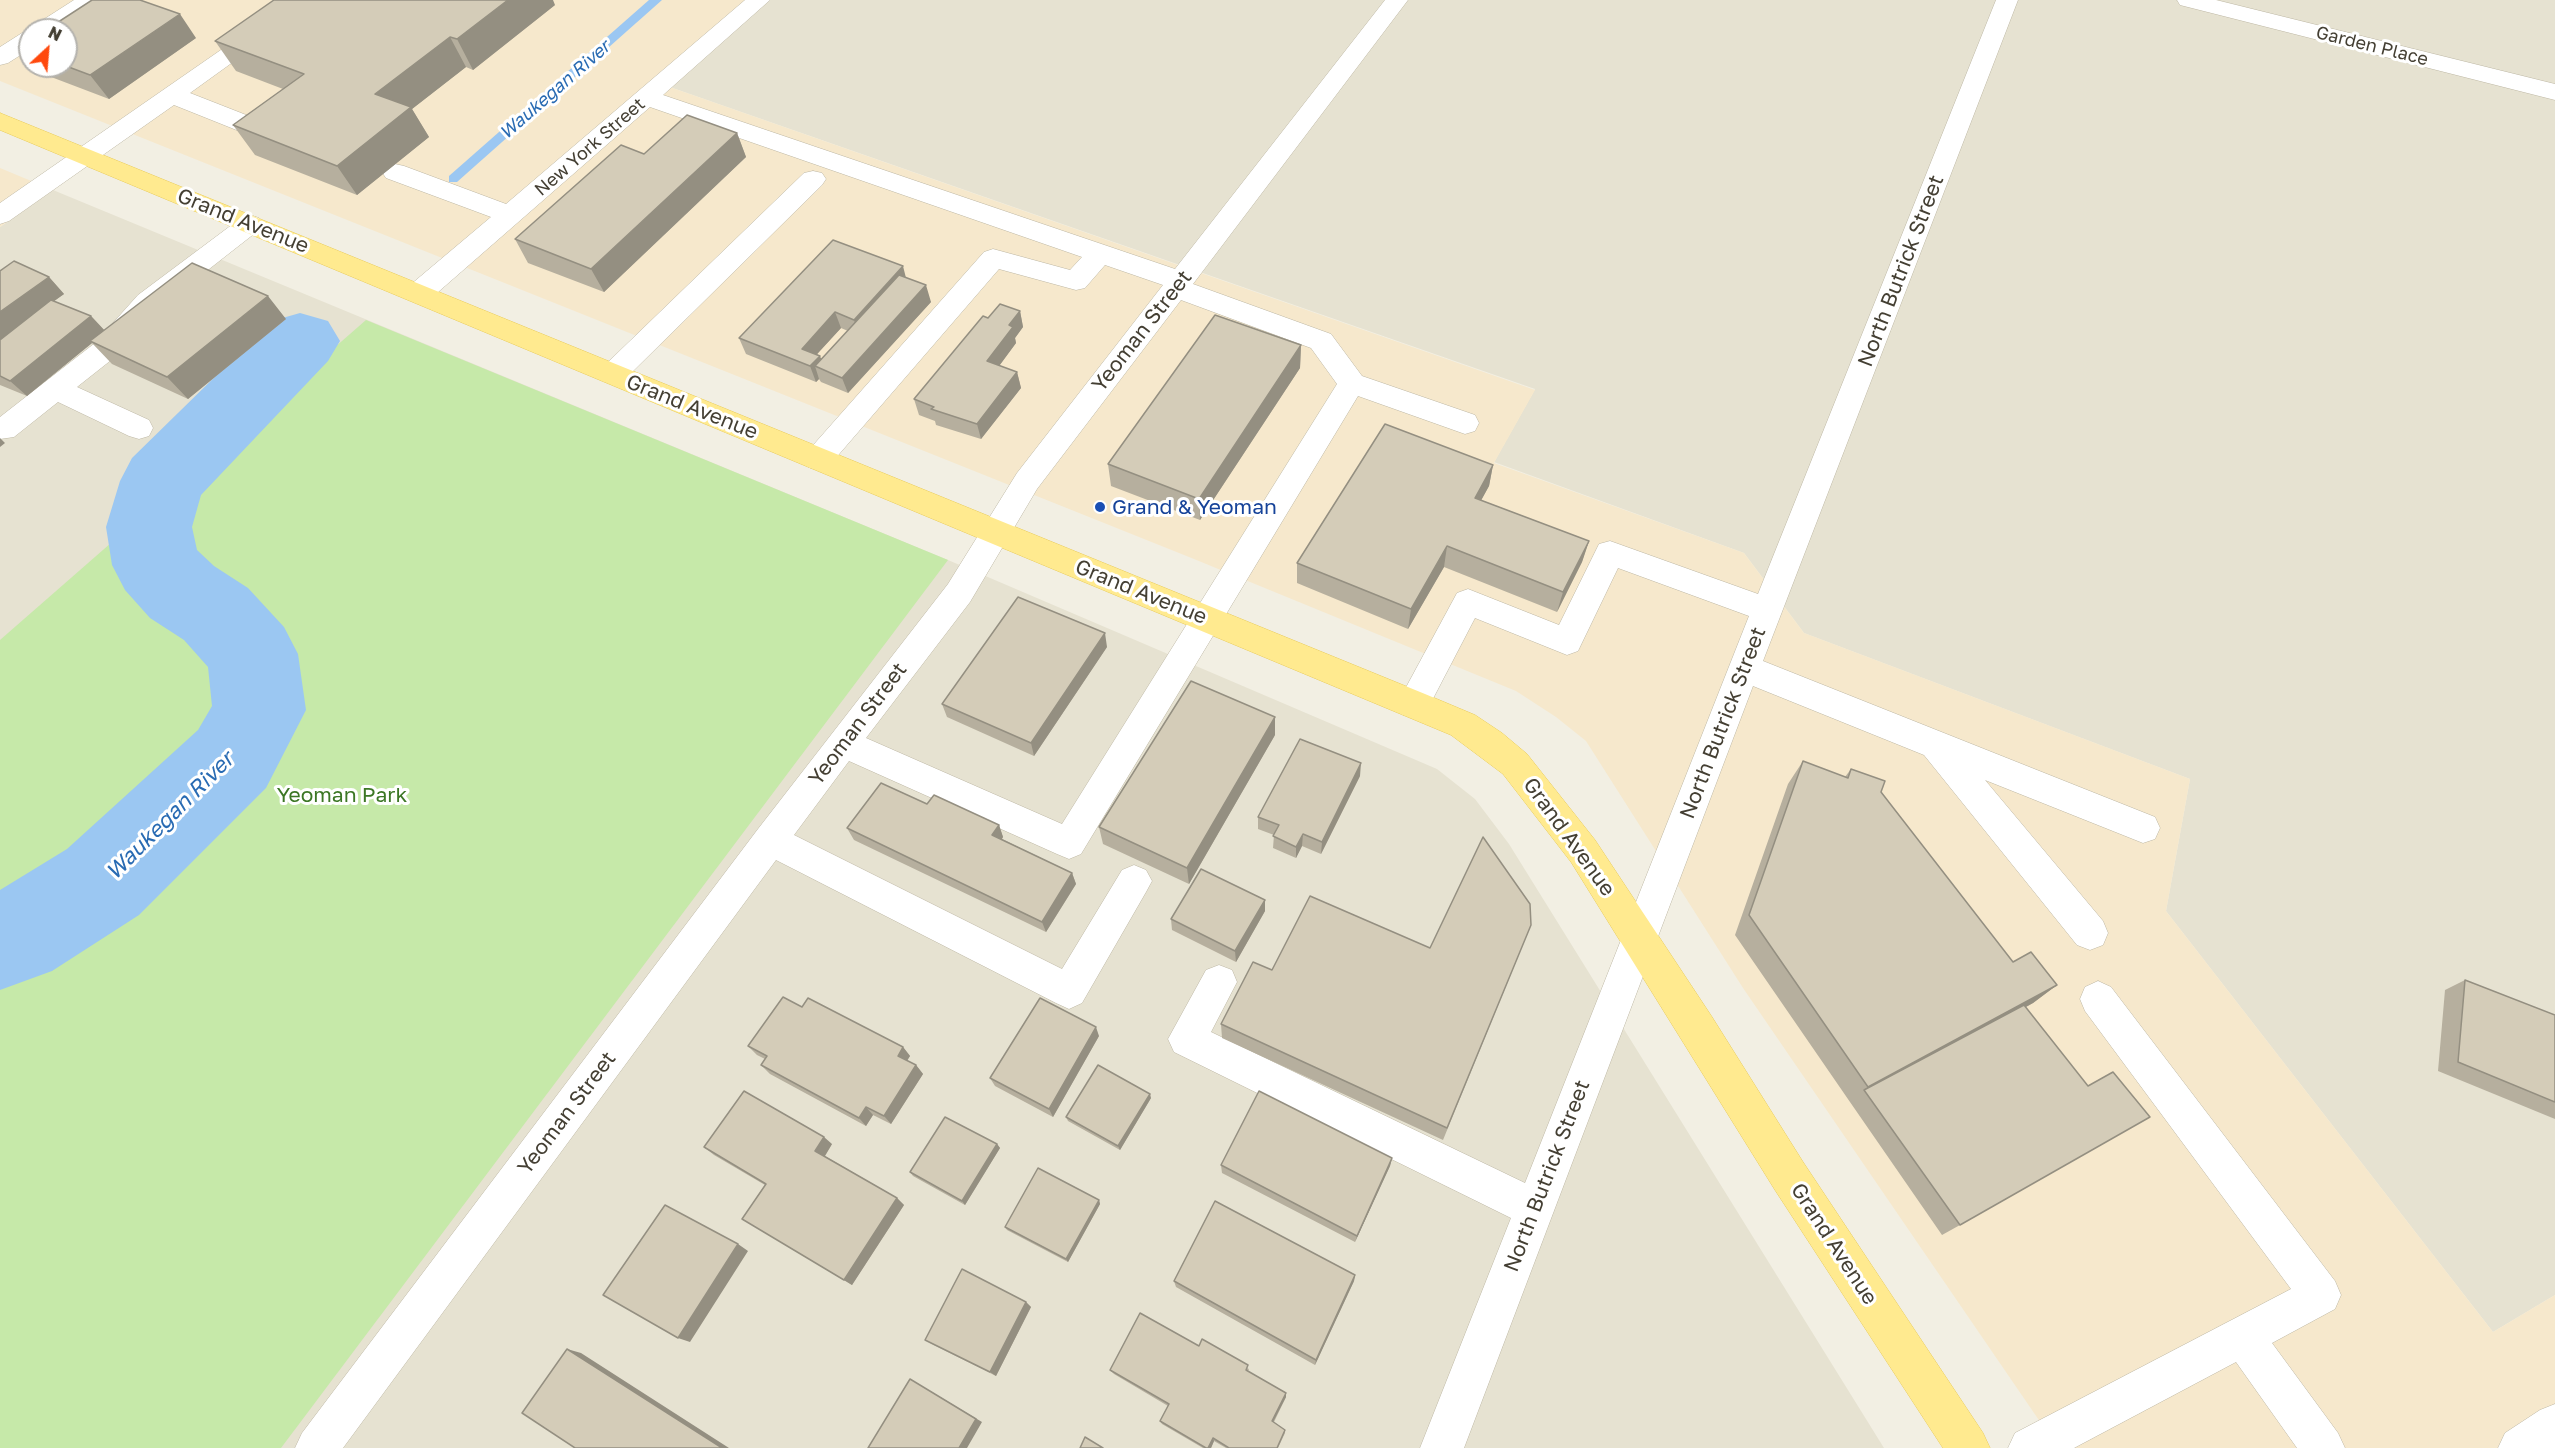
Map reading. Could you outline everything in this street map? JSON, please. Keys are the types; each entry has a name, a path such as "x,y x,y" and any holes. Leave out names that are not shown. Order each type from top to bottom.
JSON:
{"main road":[{"name":"Grand Avenue","path":"0,121 1463,725 1515,764 1567,829 1640,936 1789,1176 1968,1448"}],"street":[{"path":"62,18 90,0"},
{"path":"0,215 308,0"},
{"name":"New York Street","path":"419,293 759,0"},
{"name":"Yeoman Street","path":"318,1448 770,840 958,593 1027,481 1397,0"},
{"name":"North Butrick Street","path":"1442,1448 1744,668 2007,0"},
{"name":"Garden Place","path":"2188,0 2555,92"},
{"path":"0,58 18,46"},
{"path":"172,95 273,135"},
{"path":"647,98 1100,254 1178,284 1321,341 1352,383 1465,423"},
{"path":"395,172 511,215"},
{"path":"613,374 813,179"},
{"path":"4,429 105,350 148,302 250,224"},
{"path":"818,459 993,258 1076,281 1100,254"},
{"path":"843,743 1070,843 1352,383"},
{"path":"56,389 139,428"},
{"path":"1413,704 1468,602 1567,642 1610,553 1767,610"},
{"path":"1744,668 2143,828"},
{"path":"1935,745 2090,933"},
{"path":"770,840 1069,991 1134,881"},
{"path":"1219,982 1187,1039 1535,1209"},
{"path":"2030,1448 2321,1296 2098,999"},
{"path":"2242,1336 2323,1448"}],"shaded area":[{"path":"0,0 761,0 664,85 1535,390 1494,463 1744,553 1804,633 2190,779 2166,911 2493,1332 2555,1295 2555,1448 2058,1448 1743,988 1586,741 1556,717 1516,691 1194,559 0,81"},
{"path":"761,0 2555,0 2555,1295 2493,1332 2166,911 2190,779 1804,633 1744,553 1494,462 1535,389 664,85"},
{"path":"0,168 53,190 0,227"},
{"path":"53,190 948,560 1437,769 1475,799 1509,844 1884,1448 0,1448 0,227"}],"green space":[{"name":"Yeoman Park","path":"366,320 948,560 281,1448 0,1448 0,640"}],"building":[{"path":"92,0 140,0 180,14 90,75 78,70 78,18 64,18"},
{"path":"274,0 508,0 457,39 450,37 375,94 411,107 337,166 233,125 304,74 215,41"},
{"path":"687,115 737,133 591,269 515,239 621,145 644,154"},
{"path":"833,240 903,266 854,320 835,312 802,349 820,356 810,366 739,338"},
{"path":"14,261 49,277 0,312 0,271"},
{"path":"192,263 268,296 167,377 90,341"},
{"path":"899,275 926,285 842,378 815,366"},
{"path":"51,300 91,316 10,381 0,376 0,340"},
{"path":"1000,304 1020,311 1009,325 1013,327 987,361 1017,372 977,424 931,409 934,407 914,399 983,316 988,318"},
{"path":"1215,315 1301,345 1199,499 1108,464"},
{"path":"1385,424 1493,465 1475,498 1589,541 1563,592 1447,546 1411,609 1297,563"},
{"path":"1018,597 1105,633 1031,743 942,704"},
{"path":"1191,681 1275,717 1187,868 1099,827"},
{"path":"1300,739 1361,763 1322,842 1303,834 1296,847 1273,836 1279,825 1258,817"},
{"path":"1803,761 1848,778 1851,769 1885,781 1881,792 2013,962 2031,952 2057,985 1868,1087 1749,915"},
{"path":"881,783 927,804 934,795 999,825 992,835 1072,873 1042,922 847,828"},
{"path":"1483,837 1530,904 1531,925 1447,1128 1221,1024 1253,962 1272,970 1310,896 1430,948"},
{"path":"1201,869 1265,900 1235,951 1171,919"},
{"path":"2465,980 2555,1015 2555,1102 2458,1062"},
{"path":"783,997 802,1007 808,998 903,1047 898,1056 916,1065 884,1116 866,1107 859,1118 761,1065 767,1056 748,1046"},
{"path":"1040,998 1096,1027 1049,1109 990,1078"},
{"path":"2024,1005 2088,1086 2113,1072 2150,1117 1960,1225 1864,1090"},
{"path":"1098,1065 1150,1094 1118,1146 1066,1117"},
{"path":"744,1091 824,1137 815,1151 897,1198 844,1280 742,1219 766,1184 704,1147"},
{"path":"1259,1091 1392,1158 1357,1236 1221,1165"},
{"path":"945,1117 997,1144 962,1201 910,1172"},
{"path":"1038,1168 1099,1200 1066,1259 1005,1227"},
{"path":"1215,1201 1355,1275 1316,1360 1174,1281"},
{"path":"665,1205 738,1244 678,1338 603,1295"},
{"path":"962,1269 1026,1302 990,1372 925,1340"},
{"path":"1140,1313 1199,1346 1202,1339 1248,1365 1246,1370 1286,1393 1272,1421 1285,1430 1277,1448 1229,1448 1213,1438 1206,1448 1160,1421 1169,1404 1110,1370"},
{"path":"567,1349 722,1448 575,1448 522,1413"},
{"path":"910,1379 976,1419 959,1448 868,1448"},
{"path":"1085,1437 1103,1448 1080,1448"}],"waterway":[{"name":"Waukegan River","path":"453,179 656,0"},
{"name":"Waukegan River","path":"0,942 16,937 103,882 175,816 232,759 259,710 252,654 216,614 182,592 156,565 149,527 162,481 300,341"}],"place":[{"name":"Grand & Yeoman","path":"1100,507"}]}
